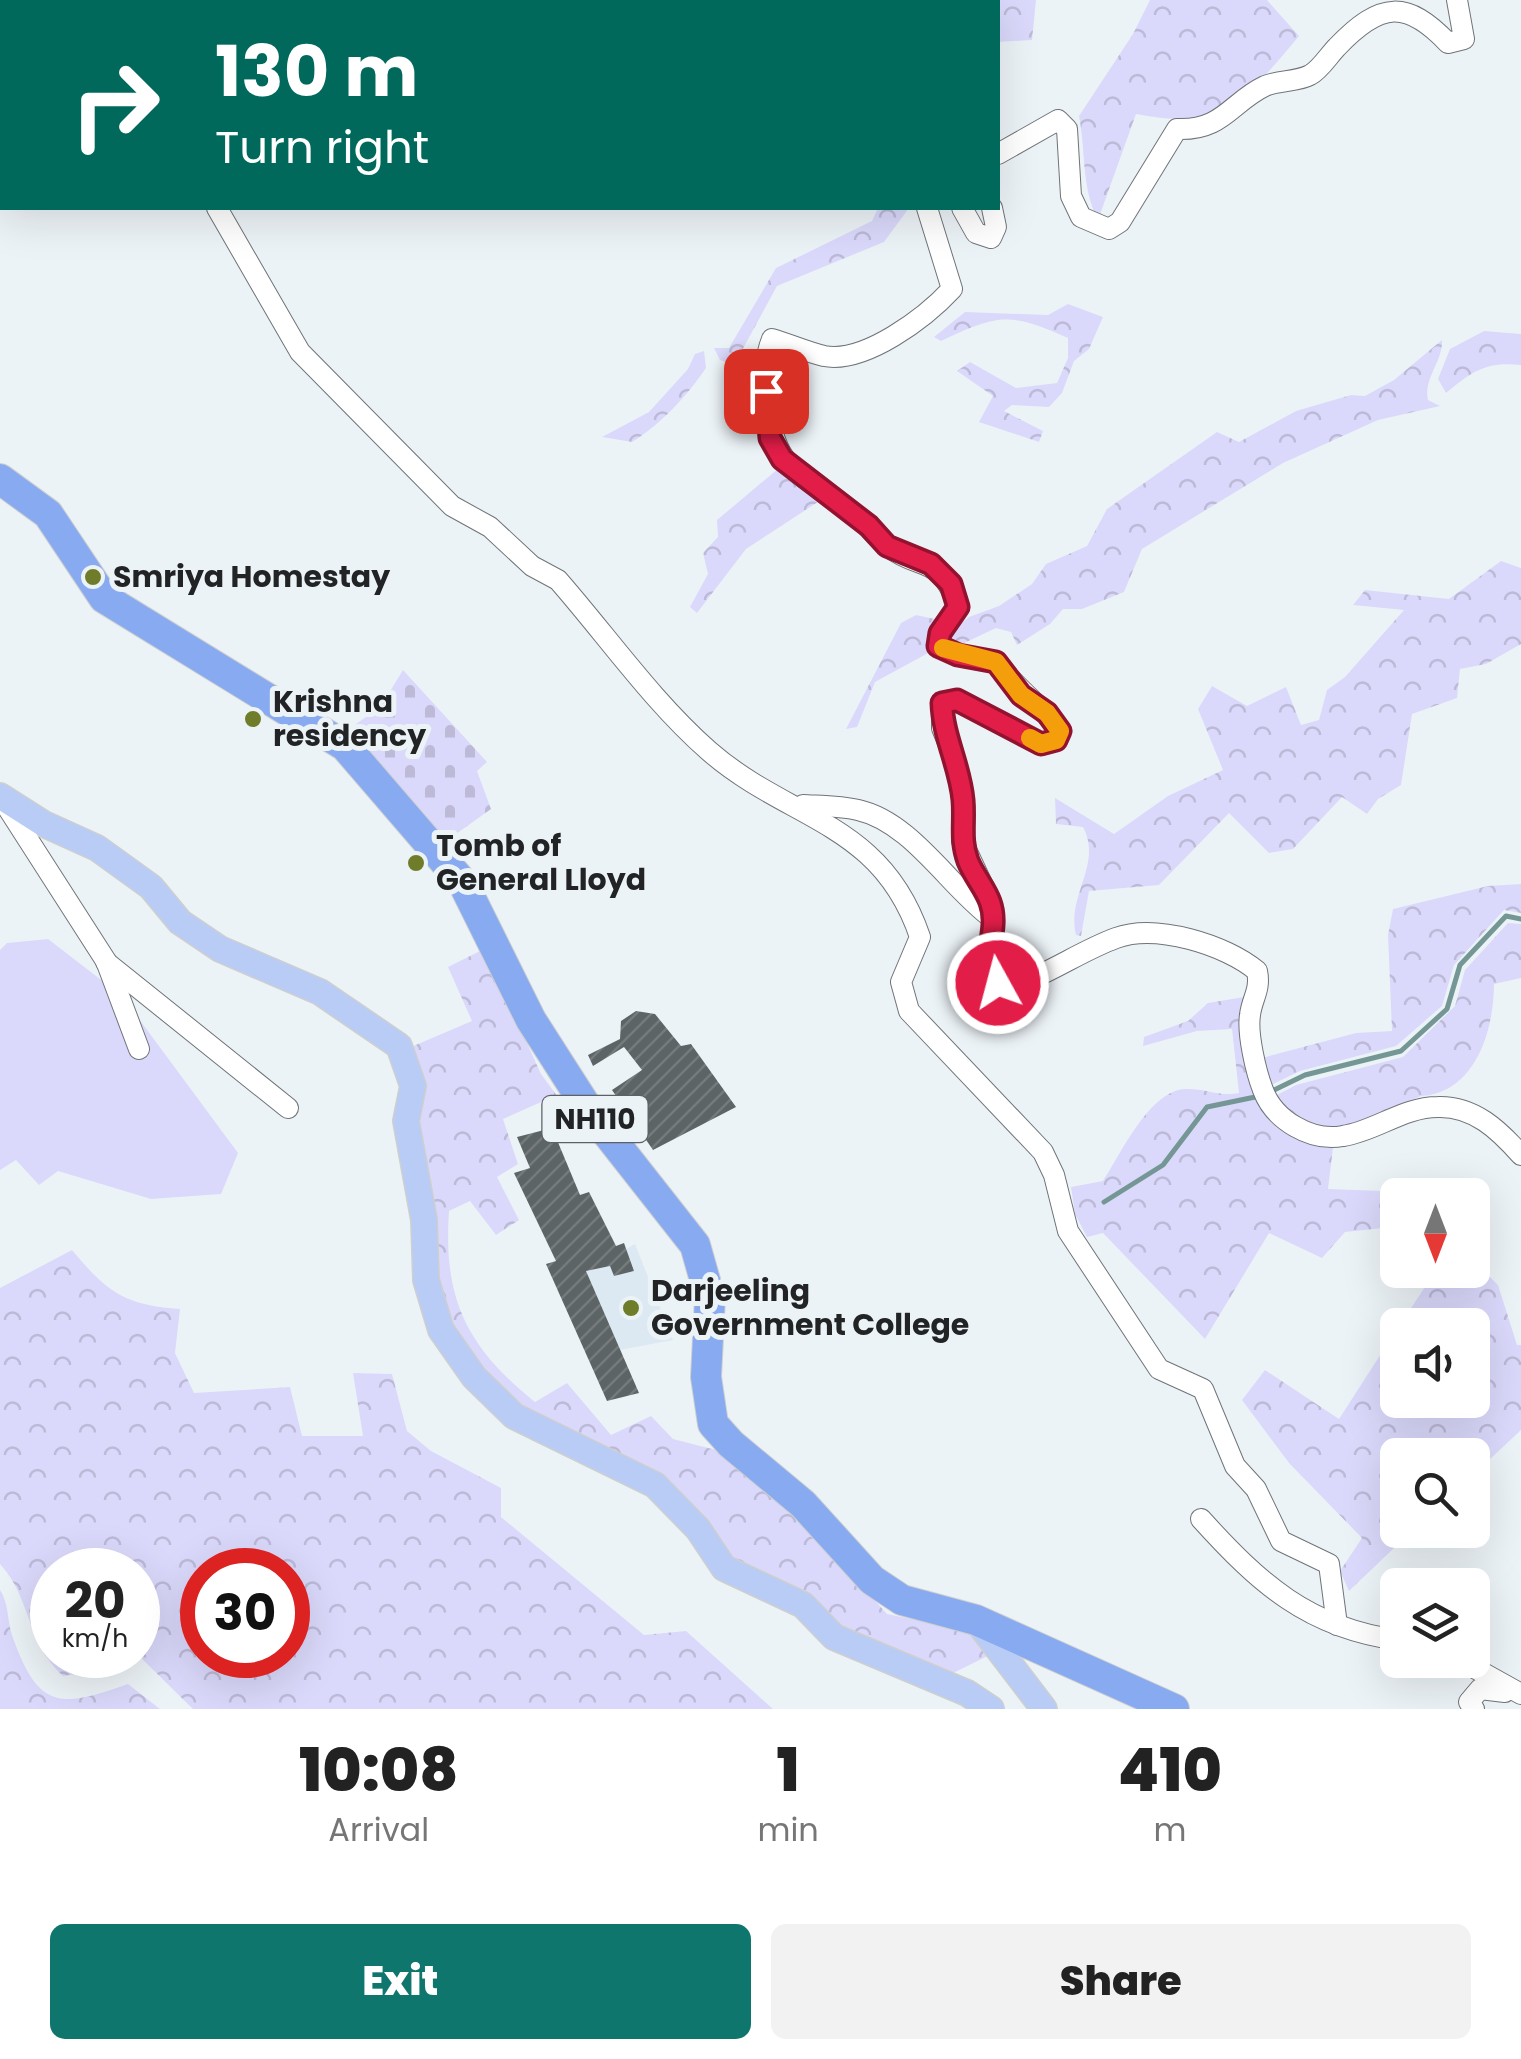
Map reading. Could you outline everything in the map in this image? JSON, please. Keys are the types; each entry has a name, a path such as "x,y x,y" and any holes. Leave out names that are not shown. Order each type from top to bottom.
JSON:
{"highway":[{"name":"NH110","path":"0,479 48,514 104,598 345,746 463,883 531,1020 588,1109 695,1245 710,1298 706,1378 713,1424 803,1504 872,1580 902,1600 976,1620 1174,1709"}],"main road":[{"path":"0,796 44,824 97,848 152,887 180,922 220,948 320,992 399,1046 413,1086 406,1121 424,1220 426,1280 441,1330 474,1377 514,1416 655,1486 698,1529 724,1568 803,1605 834,1637 967,1693 992,1709"},
{"path":"976,1620 1044,1709"}],"street":[{"path":"1000,153 1058,120 1067,129 1072,196 1081,216 1110,230 1120,222 1177,129 1194,130 1226,117 1264,86 1312,74 1358,24 1390,9 1410,7 1427,16 1448,43 1464,39 1457,0"},
{"path":"218,210 300,352 380,437 452,506 490,527 532,566 558,580 710,752 786,804 818,816 868,850 885,872 920,937 901,982 909,1011 1043,1152 1054,1175 1068,1232 1158,1369 1203,1389 1235,1466 1256,1489 1281,1541 1329,1564 1337,1625"},
{"path":"928,210 952,289 929,314 897,335 846,354 828,357 772,339 765,358 770,438 782,459 869,526 887,546 931,564 951,584 958,607 940,633 938,646 958,655 996,662 1021,695 1047,713 1060,731 1056,740 1041,744 957,700 942,703 942,728 955,760 963,801 962,841 991,903 988,970 998,983 1008,987 1056,970 1119,936 1184,939 1240,956 1258,971 1260,985 1250,1014 1262,1088 1274,1111 1292,1126 1319,1135 1342,1136 1414,1110 1441,1106 1474,1114 1498,1129 1521,1155"},
{"path":"963,210 976,233 991,238 996,227 992,210"},
{"path":"0,796 106,962 138,1048"},
{"path":"786,804 860,810 884,822 910,841 964,898 993,919"},
{"path":"106,962 288,1108"},
{"path":"1200,1519 1290,1605 1356,1634 1380,1637"},
{"path":"1490,1678 1521,1696"},
{"path":"1474,1709 1469,1702 1480,1689 1521,1696"}],"shaded area":[{"name":"Darjeeling Government College","path":"635,1244 673,1340 620,1350 586,1271 610,1266 614,1276 633,1271 626,1249"}],"green space":[{"path":"1000,0 1036,0 1032,40 1000,42"},
{"path":"1150,0 1267,0 1299,36 1247,93 1212,114 1166,118 1136,114 1098,220 1086,182 1079,116 1133,34"},
{"path":"877,210 908,210 884,242 777,286 734,365 720,360 714,348 729,348 776,268 872,221"},
{"path":"1068,304 1103,317 1089,349 1074,361 1062,393 1049,407 1012,405 1004,411 1043,431 1039,442 979,422 993,396 957,371 970,362 1016,388 1057,383 1068,358 1068,338 1017,320 990,322 941,341 934,337 965,312 1048,315"},
{"path":"1484,331 1521,334 1521,365 1480,369 1446,393 1438,379 1450,349"},
{"path":"1442,340 1427,392 1428,400 1440,406 1378,420 1283,463 1142,549 1124,592 1082,609 1063,609 1050,624 1017,645 1011,632 996,628 958,646 949,642 953,630 969,617 999,606 1032,584 1046,564 1087,546 1107,509 1217,432 1239,442 1296,411 1351,395 1365,396 1394,380"},
{"path":"704,351 706,368 653,427 632,442 602,437 649,412 688,369 695,354"},
{"path":"779,468 824,498 746,549 697,613 690,607 708,574 703,553 718,537 717,520"},
{"path":"1501,561 1521,568 1521,644 1486,664 1460,669 1457,698 1412,714 1401,785 1378,799 1367,814 1342,797 1293,849 1269,853 1229,813 1159,885 1089,891 1081,936 1076,935 1074,921 1087,867 1088,841 1083,827 1056,824 1055,798 1114,834 1168,796 1223,770 1198,709 1212,686 1247,706 1286,687 1301,725 1319,720 1327,690 1345,677 1404,610 1353,605 1365,590 1449,599"},
{"path":"916,615 935,619 940,628 930,652 875,682 857,727 846,729 901,623"},
{"path":"403,670 487,762 477,771 491,809 442,844 345,732 381,706"},
{"path":"1521,884 1521,913 1504,910 1454,965 1442,1006 1396,1046 1300,1071 1269,1086 1262,1058 1356,1033 1392,1031 1388,935 1393,909 1488,886"},
{"path":"1508,923 1521,924 1521,978 1494,984 1485,1038 1478,1056 1456,1084 1345,1126 1311,1123 1275,1096 1296,1085 1403,1057 1455,1006 1465,970"},
{"path":"48,939 122,996 238,1153 221,1194 151,1199 58,1171 39,1185 16,1160 0,1170 0,950 7,943"},
{"path":"484,949 541,1074 580,1127 571,1134 548,1099 503,1119 518,1164 497,1177 519,1220 496,1235 470,1201 449,1211 450,1271 464,1319 476,1341 535,1402 567,1383 611,1435 651,1416 673,1439 720,1451 791,1507 887,1614 961,1629 1008,1646 945,1677 884,1654 728,1562 697,1520 518,1413 446,1325 419,1169 411,1047 472,1021 448,967"},
{"path":"1250,996 1255,1071 1269,1114 1283,1130 1304,1142 1333,1148 1328,1189 1380,1191 1380,1228 1345,1232 1322,1258 1269,1233 1205,1339 1103,1233 1087,1237 1075,1214 1071,1187 1103,1181 1137,1126 1172,1092 1192,1089 1239,1093 1232,1029 1197,1031 1143,1046 1144,1037 1188,1021 1208,1003"},
{"path":"72,1250 118,1294 144,1304 180,1309 175,1353 194,1393 290,1387 302,1436 363,1436 353,1373 392,1374 407,1431 431,1451 501,1488 501,1517 644,1635 686,1631 773,1709 193,1709 160,1677 160,1548 30,1548 30,1621 18,1591 0,1564 0,1288"},
{"path":"1490,1277 1498,1285 1517,1345 1521,1345 1521,1430 1490,1459 1490,1438 1380,1438 1380,1548 1394,1548 1349,1591 1340,1571 1362,1538 1289,1463 1242,1400 1265,1370 1339,1419 1380,1355 1380,1418 1490,1418 1490,1308 1411,1308 1424,1288 1490,1288"},
{"path":"0,1590 22,1659 30,1678 42,1690 67,1699 128,1684 160,1709 0,1709"}],"building":[{"path":"636,1011 655,1014 681,1046 691,1044 736,1107 653,1150 612,1090 642,1070 624,1047 593,1066 588,1055 620,1039 621,1021"},
{"name":"Darjeeling Government College","path":"552,1128 580,1195 589,1192 616,1246 624,1243 634,1271 614,1276 610,1266 586,1271 639,1393 607,1401 546,1264 556,1261 514,1173 530,1168 517,1137"}],"waterway":[{"path":"1270,1092 1305,1075 1401,1051 1447,1009 1460,965 1506,916 1521,919"},
{"path":"1104,1202 1163,1165 1207,1107 1260,1096"}],"slow traffic":[{"path":"943,648 996,662 1021,695 1047,713 1060,731 1056,740 1041,744 1030,738"}],"place":[{"name":"Smriya Homestay","path":"93,577"},
{"name":"Krishna residency","path":"253,719"},
{"name":"Tomb of General Lloyd","path":"416,863"},
{"name":"Darjeeling Government College","path":"631,1308"}],"route":[{"path":"766,391 770,438 782,459 869,526 887,546 931,564 951,584 958,607 940,633 938,646 958,655 996,662 1021,695 1047,713 1060,731 1056,740 1041,744 957,700 942,703 942,728 955,760 963,801 962,841 969,864 991,903 994,930 986,959 988,970 998,983"}]}
